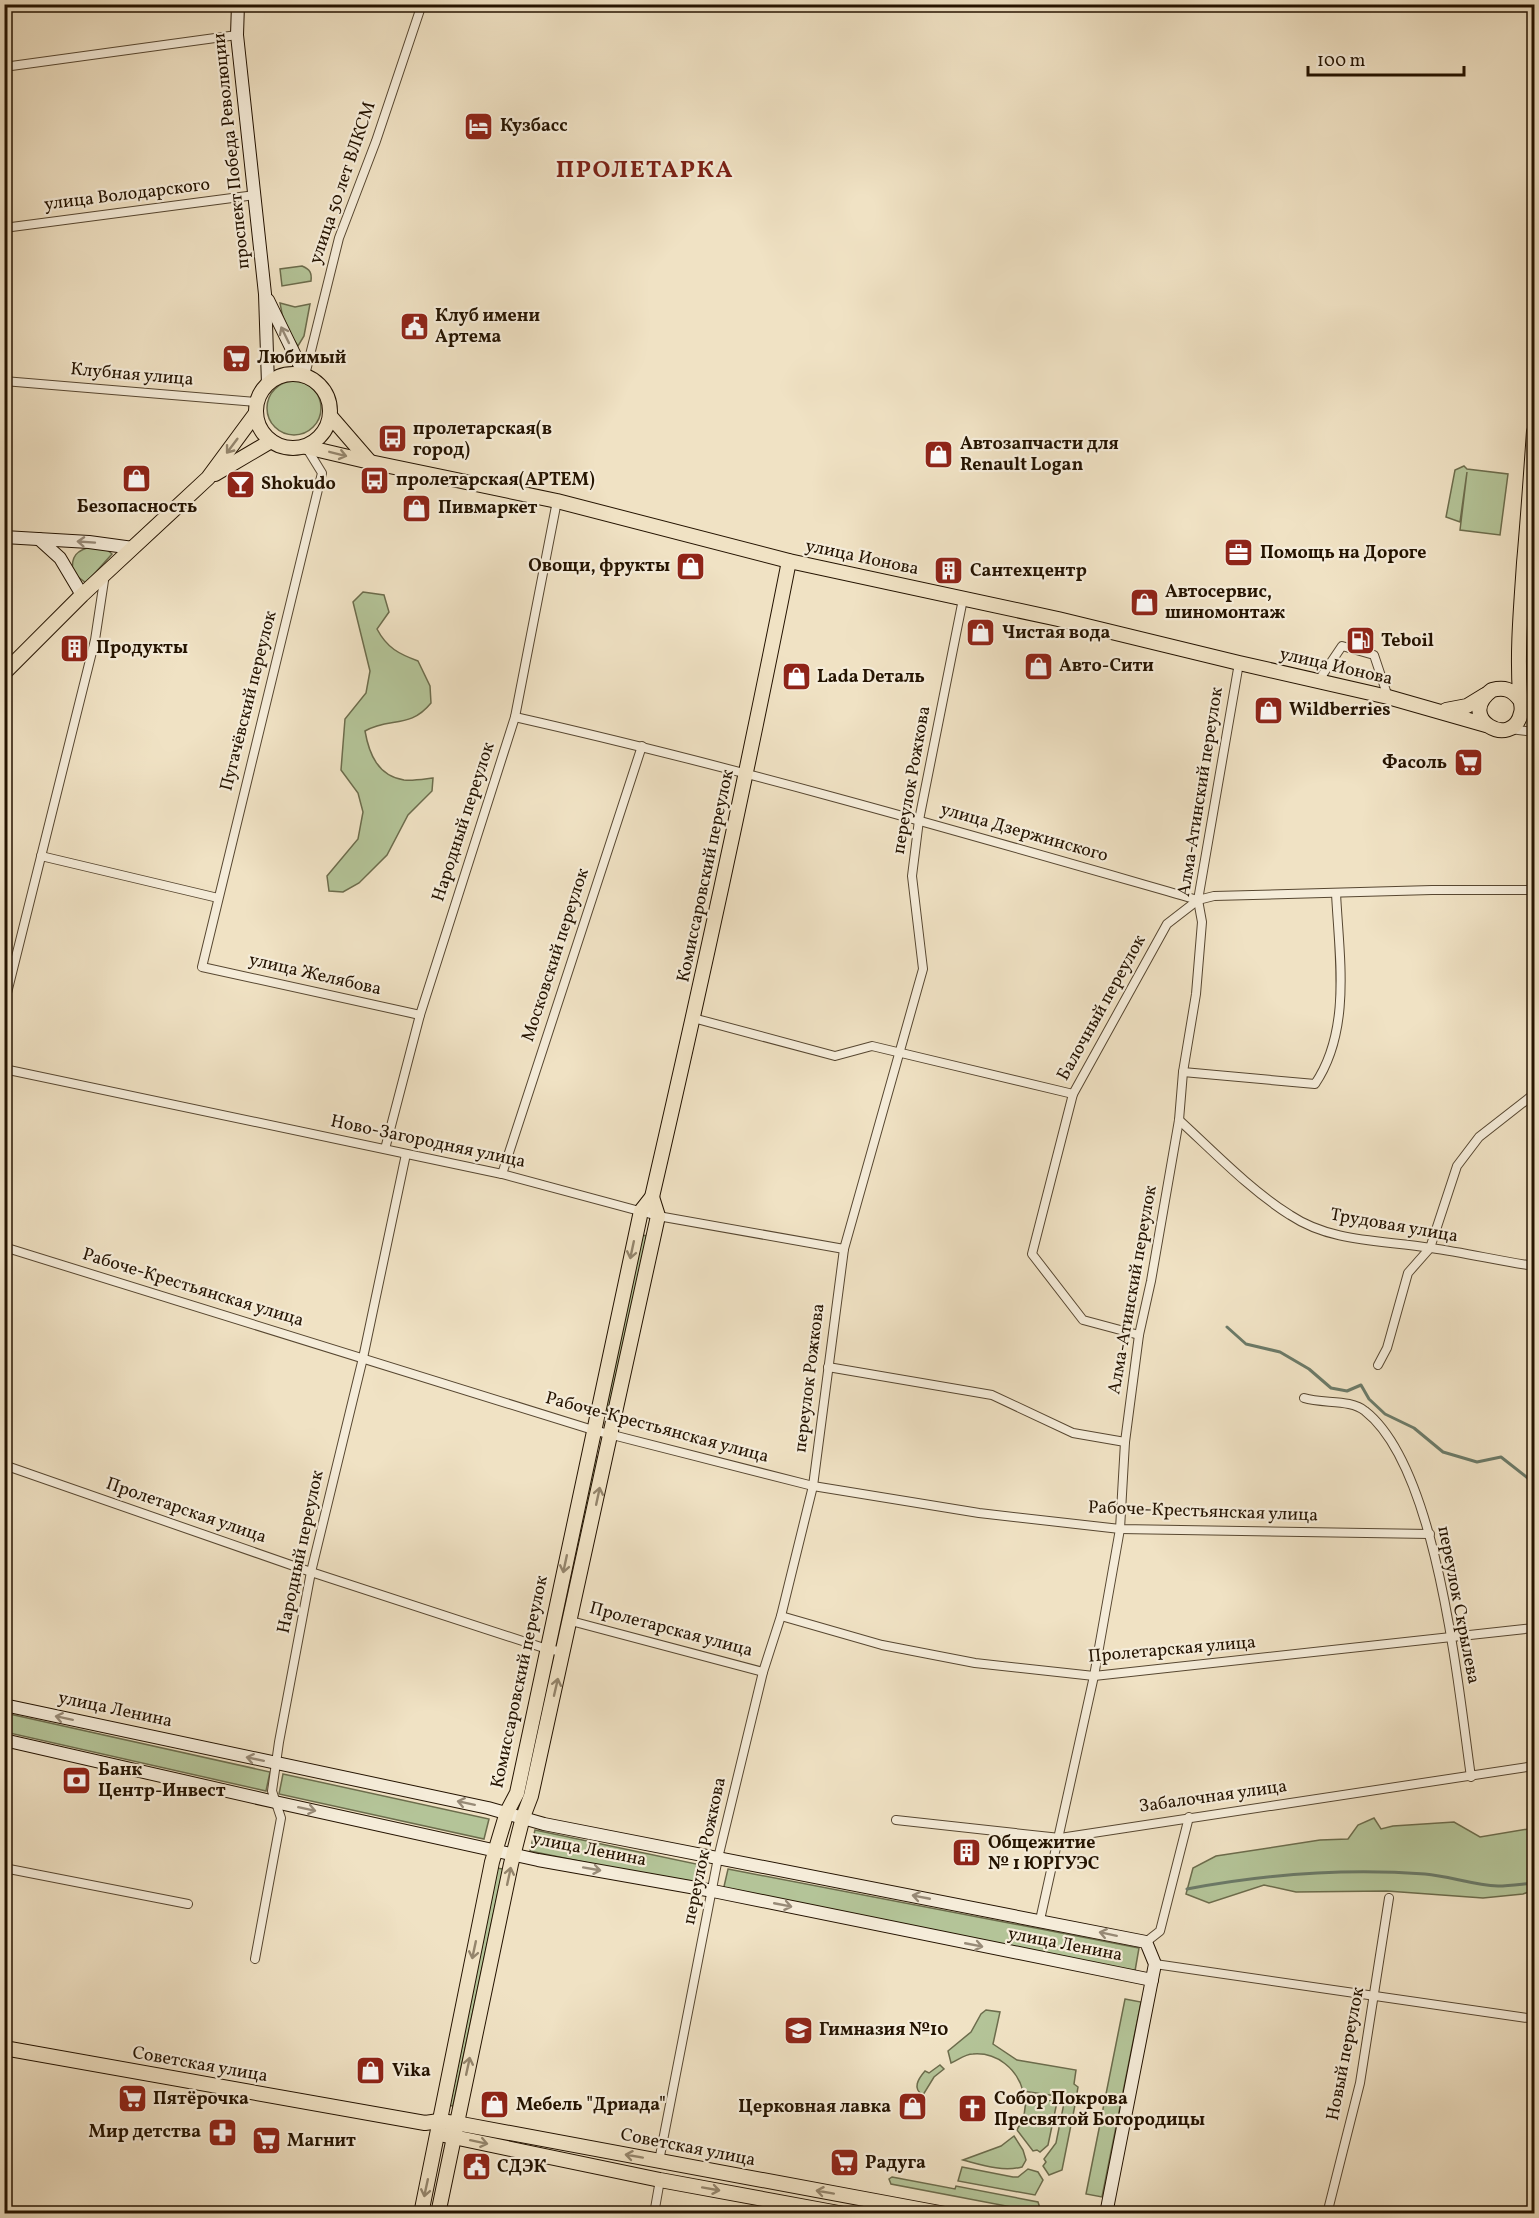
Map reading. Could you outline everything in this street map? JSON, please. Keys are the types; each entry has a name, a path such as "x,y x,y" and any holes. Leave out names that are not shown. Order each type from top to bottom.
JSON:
{"main road":[{"name":"проспект Победа Революции","path":"238,4 237,35 265,294 268,384"},
{"name":"проспект Победа Революции","path":"265,294 305,376"},
{"path":"4,673 105,573 208,478 257,408 262,392 268,384 278,377 293,374 316,381 325,391 330,403 331,417 326,430 315,442 306,447 291,449 271,441 263,433 257,408"},
{"path":"331,417 370,462"},
{"path":"1520,700 1508,689 1500,688 1488,692 1480,702 1481,718 1493,729 1502,730 1510,729 1521,716 1522,708 1517,662 1534,431"},
{"path":"208,478 271,441"},
{"name":"улица Ионова","path":"306,447 557,501 789,561 1059,619 1319,680 1420,705 1486,725"},
{"path":"4,537 89,542 133,548"},
{"path":"39,539 60,558 82,596"},
{"name":"Комиссаровский переулок","path":"421,2214 496,1851 507,1812 517,1793 641,1211 652,1197 693,1018 747,773 789,561"},
{"path":"1420,705 1449,710 1467,706 1506,680 1517,662"},
{"name":"Комиссаровский переулок","path":"438,2214 513,1854 531,1796 564,1652 658,1216 652,1197"},
{"name":"улица Ленина","path":"4,1705 507,1812 544,1824 1146,1942 1155,1964"},
{"name":"улица Ленина","path":"4,1740 274,1803 496,1851 712,1891 1152,1980"},
{"path":"1106,2214 1155,1964"},
{"name":"Советская улица","path":"4,2048 454,2130 659,2161 945,2214"},
{"name":"Советская улица","path":"454,2130 660,2180 844,2214"}],"street":[{"name":"улица 50 лет ВЛКСМ","path":"305,376 339,238 376,141 422,4"},
{"path":"4,67 237,35"},
{"name":"улица Володарского","path":"4,228 255,195"},
{"name":"Клубная улица","path":"4,381 257,408"},
{"name":"Пугачёвский переулок","path":"202,967 322,473 306,447"},
{"name":"Народный переулок","path":"385,1149 420,1016 515,717 557,501"},
{"path":"4,1005 95,640 105,573"},
{"name":"переулок Рожкова","path":"659,2161 718,1858 763,1672 781,1616 813,1486 844,1248 923,969 912,876 919,820 963,599"},
{"path":"1319,680 1342,646 1374,655 1388,697"},
{"name":"Алма-Атинский переулок","path":"1040,1920 1060,1838 1094,1676 1120,1530 1125,1442 1139,1335 1151,1281 1179,1120 1183,1072 1196,994 1202,922 1198,900 1239,663"},
{"path":"1521,716 1524,724 1534,732"},
{"name":"улица Дзержинского","path":"515,717 747,773 1198,900 1214,896 1336,892 1534,890"},
{"path":"1510,729 1534,732"},
{"name":"Московский переулок","path":"502,1174 642,746"},
{"path":"41,856 218,898"},
{"path":"1183,1072 1315,1084 1327,1067 1335,1042 1339,1015 1336,892"},
{"name":"Балочный переулок","path":"1139,1335 1083,1320 1032,1254 1073,1094 1167,924 1198,900"},
{"name":"улица Желябова","path":"202,967 420,1016"},
{"path":"693,1018 835,1056 872,1046 1073,1094"},
{"name":"Ново-Загородняя улица","path":"4,1069 502,1174 658,1216 844,1248"},
{"path":"1378,1365 1387,1348 1408,1273 1430,1248 1456,1167 1479,1137 1534,1094"},
{"name":"Трудовая улица","path":"1179,1120 1245,1181 1290,1216 1321,1231 1373,1242 1430,1248 1534,1266"},
{"name":"Народный переулок","path":"255,1959 281,1818 274,1803 272,1791 279,1742 311,1572 363,1358 406,1154"},
{"name":"Рабоче-Крестьянская улица","path":"4,1247 593,1430 813,1486 979,1513 1120,1530 1430,1534"},
{"path":"828,1367 992,1395 1073,1433 1125,1442"},
{"name":"переулок Скрылева","path":"1304,1398 1323,1403 1353,1404 1365,1410 1396,1448 1430,1534 1450,1638 1471,1777"},
{"name":"Пролетарская улица","path":"4,1465 311,1572 547,1649 564,1652"},
{"name":"Пролетарская улица","path":"781,1616 882,1645 975,1663 1094,1676 1534,1628"},
{"name":"Пролетарская улица","path":"571,1621 763,1672"},
{"name":"Забалочная улица","path":"896,1820 1060,1838 1534,1766"},
{"path":"1146,1942 1160,1931 1189,1817"},
{"path":"4,1868 188,1904"},
{"name":"Новый переулок","path":"1327,2214 1360,2083 1389,1898"},
{"path":"1155,1964 1534,2019"},
{"path":"654,2214 660,2180"}],"green space":[{"path":"302,266 310,272 311,281 282,286 280,269"},
{"path":"280,303 295,307 310,304 304,336 298,346 286,326"},
{"path":"294,381 304,383 313,389 319,398 321,408 319,418 313,427 304,433 294,435 284,433 275,427 269,418 267,408 269,398 275,389 284,383"},
{"path":"1464,466 1467,469 1508,474 1500,535 1460,530 1467,472 1460,522 1446,517 1455,470"},
{"path":"93,546 105,548 112,554 86,583 73,573 73,562 79,552"},
{"path":"363,592 384,595 389,612 377,629 394,649 418,661 430,686 431,703 423,711 407,720 383,724 365,731 369,748 381,769 395,778 418,780 433,778 432,791 408,815 387,855 359,883 343,892 329,891 327,876 358,839 363,812 358,793 341,770 345,719 366,693 370,671 353,602"},
{"path":"641,1235 648,1236 609,1415 602,1413"},
{"path":"593,1456 600,1458 566,1615 559,1614"},
{"path":"5,1713 270,1772 266,1791 5,1732"},
{"path":"283,1774 489,1819 484,1839 279,1794"},
{"path":"1374,1818 1381,1829 1393,1826 1454,1822 1480,1837 1534,1828 1534,1890 1523,1894 1483,1898 1387,1891 1296,1892 1264,1885 1209,1903 1186,1894 1193,1868 1216,1856 1320,1840 1348,1839 1358,1825"},
{"path":"535,1830 701,1865 696,1885 530,1851"},
{"path":"497,1868 503,1869 453,2106 448,2105"},
{"path":"728,1869 1139,1948 1135,1971 723,1891"},
{"path":"1125,1999 1141,2002 1102,2197 1086,2194"},
{"path":"986,2010 1000,2012 993,2044 1017,2060 1076,2070 1074,2084 1078,2087 1076,2099 1023,2091 1011,2069 990,2056 970,2054 951,2063 948,2051 971,2032 981,2014"},
{"path":"940,2065 944,2069 934,2077 923,2095 917,2087 920,2077 925,2071 929,2073"},
{"path":"1025,2096 1057,2102 1048,2145 1040,2152 1033,2151 1017,2130 1024,2114"},
{"path":"1064,2103 1075,2105 1062,2170 1049,2175 1043,2166 1046,2162 1044,2159 1056,2143"},
{"path":"1014,2136 1026,2160 1022,2167 1000,2168 963,2160 1001,2146"},
{"path":"962,2167 1013,2177 1018,2177 1028,2169 1038,2172 1043,2180 1035,2195 958,2181"},
{"path":"892,2177 955,2189 956,2186 1038,2202 1040,2208 1056,2213 1043,2213 891,2184 889,2179"}],"waterway":[{"path":"1227,1327 1246,1344 1280,1352 1309,1369 1331,1388 1347,1391 1361,1385 1369,1399 1385,1414 1414,1428 1443,1452 1477,1462 1501,1457 1534,1483"},
{"path":"1187,1889 1246,1879 1335,1872 1425,1874 1498,1886 1534,1883"}],"place":[{"name":"Кузбасс","path":"479,126"},
{"name":"Клуб имени Артема","path":"414,326"},
{"name":"Любимый","path":"236,358"},
{"name":"пролетарская(в город)","path":"392,439"},
{"name":"Автозапчасти для Renault Logan","path":"939,454"},
{"name":"Безопасность","path":"137,478"},
{"name":"пролетарская(АРТЕМ)","path":"375,480"},
{"name":"Shokudo","path":"240,484"},
{"name":"Пивмаркет","path":"417,508"},
{"name":"Помощь на Дороге","path":"1239,553"},
{"name":"Овощи, фрукты","path":"691,566"},
{"name":"Сантехцентр","path":"949,571"},
{"name":"Автосервис, шиномонтаж","path":"1144,602"},
{"name":"Чистая вода","path":"981,633"},
{"name":"Teboil","path":"1360,641"},
{"name":"Продукты","path":"75,648"},
{"name":"Авто-Сити","path":"1038,666"},
{"name":"Lada Dеталь","path":"796,677"},
{"name":"Wildberries","path":"1268,710"},
{"name":"Фасоль","path":"1468,763"},
{"name":"Банк Центр-Инвест","path":"77,1780"},
{"name":"Общежитие № 1 ЮРГУЭС","path":"967,1853"},
{"name":"Гимназия №10","path":"798,2030"},
{"name":"Vika","path":"371,2071"},
{"name":"Пятёрочка","path":"132,2099"},
{"name":"Мебель \"Дриада\"","path":"495,2105"},
{"name":"Церковная лавка","path":"912,2107"},
{"name":"Собор Покрова Пресвятой Богородицы","path":"973,2109"},
{"name":"Мир детства","path":"222,2132"},
{"name":"Магнит","path":"266,2141"},
{"name":"Радуга","path":"844,2163"},
{"name":"СДЭК","path":"476,2167"}],"district":[{"name":"ПРОЛЕТАРКА","path":"645,171"}]}
